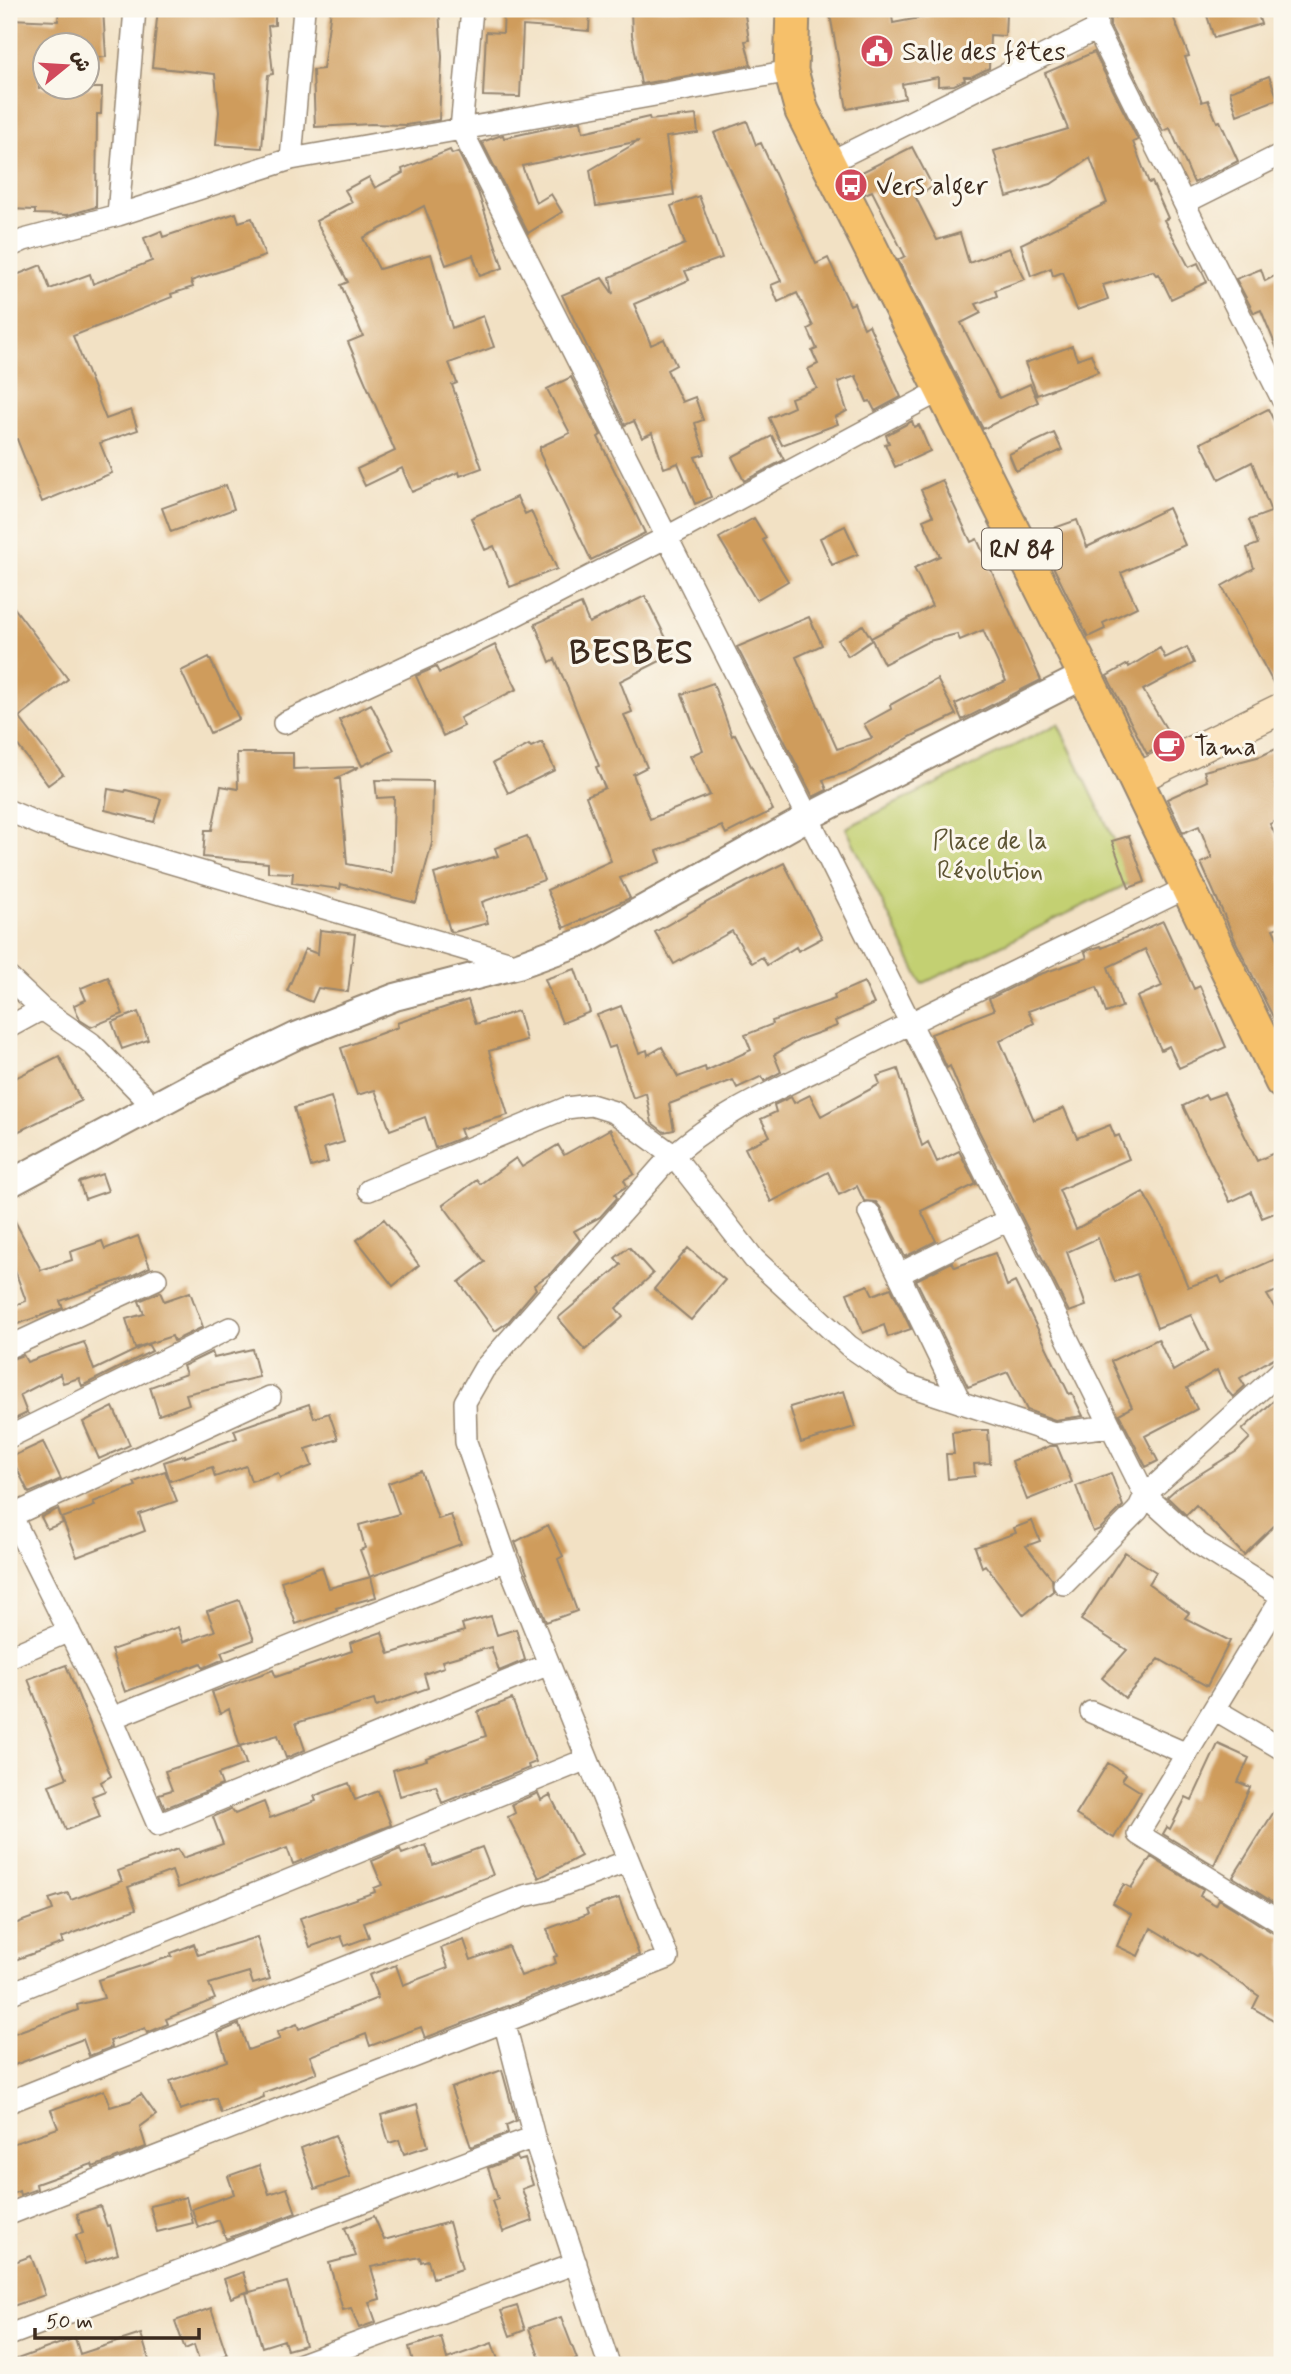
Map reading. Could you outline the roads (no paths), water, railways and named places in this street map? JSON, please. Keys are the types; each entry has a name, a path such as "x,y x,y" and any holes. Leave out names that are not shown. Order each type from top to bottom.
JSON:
{"main road":[{"name":"RN 84","path":"793,9 792,71 802,111 1085,675 1282,1082"},
{"path":"1136,779 1282,708"}],"street":[{"path":"118,215 135,9"},
{"path":"290,159 304,9"},
{"path":"472,9 461,129 808,817 1145,1495 1199,1545 1282,1596 1138,1834 1282,1923"},
{"path":"828,163 1096,13 1184,203 1276,373 1282,399"},
{"path":"9,247 24,240 118,215 290,159 792,71"},
{"path":"1184,203 1282,155"},
{"path":"284,723 504,621 943,389"},
{"path":"9,1184 153,1106 296,1036 395,997 518,965 587,940 808,817 1085,675"},
{"path":"9,811 42,825 518,965"},
{"path":"9,2214 668,1958 507,1560 466,1442 466,1402 484,1369 687,1142 720,1119 1188,887"},
{"path":"9,978 42,1009 91,1043 153,1106"},
{"path":"9,1027 42,1009"},
{"path":"369,1190 566,1108 591,1105 614,1112 673,1155 754,1259 849,1346 904,1384 1054,1433 1111,1426"},
{"path":"869,1213 961,1403"},
{"path":"899,1274 1008,1220"},
{"path":"9,1347 156,1279"},
{"path":"9,1437 230,1328"},
{"path":"1064,1584 1138,1510 1145,1495 1282,1370"},
{"path":"270,1397 10,1514 112,1718 158,1825 549,1664"},
{"path":"112,1718 507,1560"},
{"path":"9,1657 69,1631"},
{"path":"1214,1709 1282,1749"},
{"path":"1091,1713 1187,1754"},
{"path":"9,1994 587,1759"},
{"path":"9,2102 524,1896 547,1891 628,1861"},
{"path":"505,2021 534,2137 609,2365"},
{"path":"9,2335 534,2137"},
{"path":"298,2365 576,2263"}],"place":[{"name":"Salle des fêtes","path":"877,51"},
{"name":"Vers alger","path":"851,185"},
{"name":"Tama","path":"1169,746"}],"district":[{"name":"BESBES","path":"632,651"}],"park label":[{"name":"Place de la Révolution","path":"990,855"}]}
